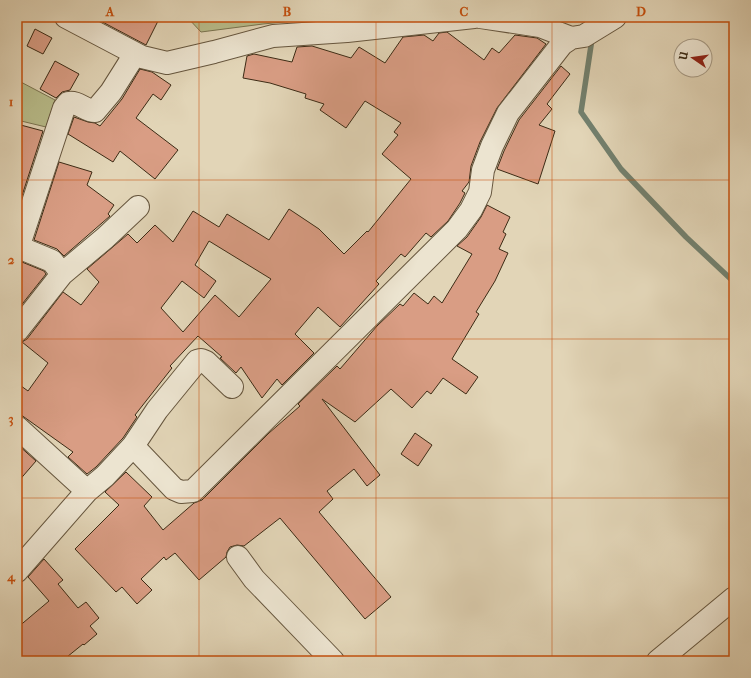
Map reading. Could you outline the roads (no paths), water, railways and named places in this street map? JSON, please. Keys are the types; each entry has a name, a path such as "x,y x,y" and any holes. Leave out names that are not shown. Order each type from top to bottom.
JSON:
{"street":[{"path":"66,17 135,54 167,63 273,36 347,31 462,18"},
{"path":"480,17 540,26 578,37"},
{"path":"133,446 174,489 181,492 193,491 457,229 471,210 480,192 483,170 487,158 508,113 562,44 612,19"},
{"path":"62,274 52,261 23,249 19,245 64,108 68,103 73,102 90,111 95,110 111,92 135,54"},
{"path":"17,331 62,274 105,238 138,207"},
{"path":"17,571 87,491 133,446 157,410 197,361 201,360 206,362 232,387"},
{"path":"17,427 87,491"},
{"path":"238,557 254,579 333,661"},
{"path":"658,661 734,598"}],"waterway":[{"path":"592,39 581,112 621,169 686,237 734,282"}]}
